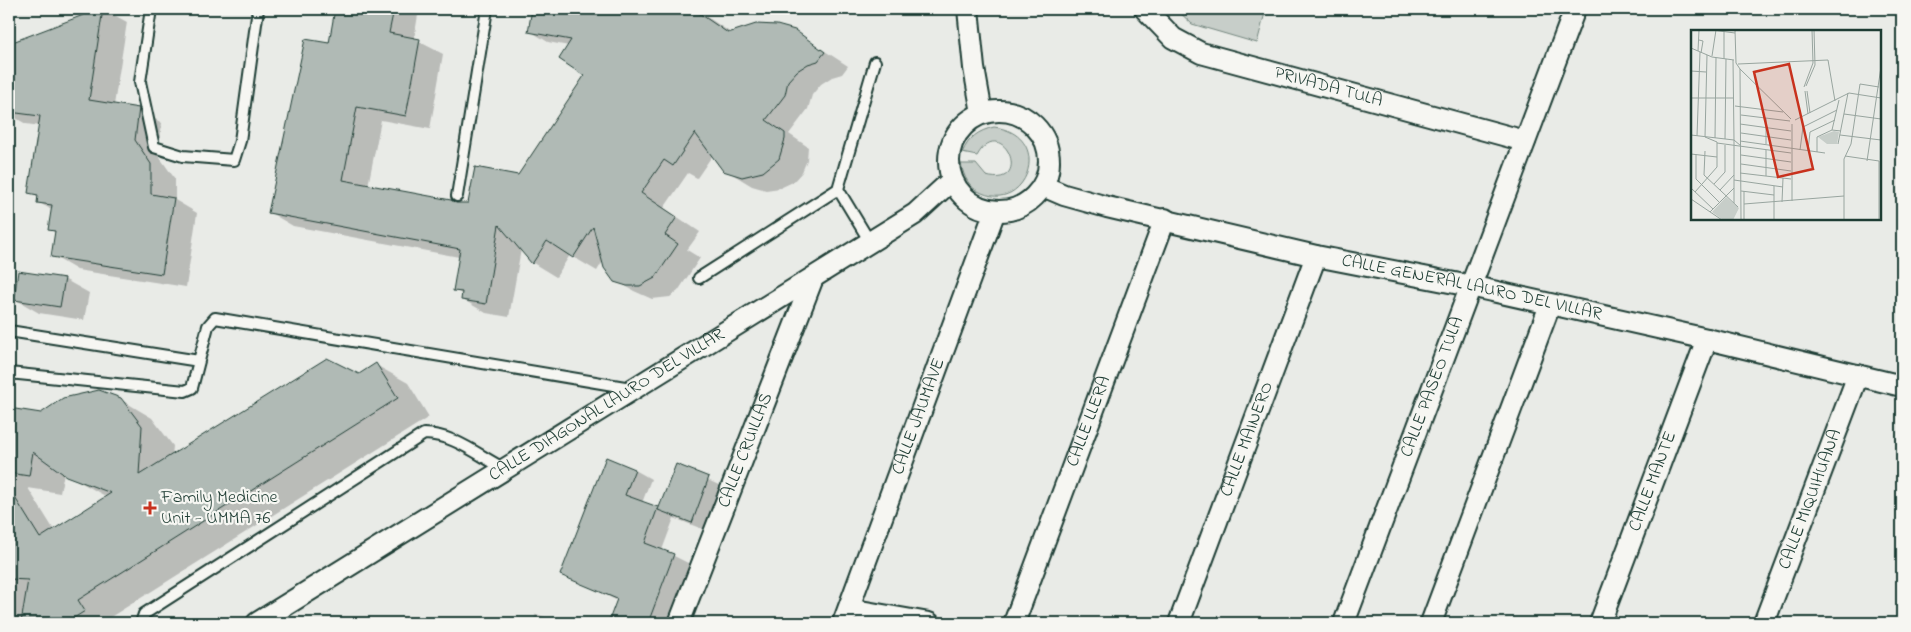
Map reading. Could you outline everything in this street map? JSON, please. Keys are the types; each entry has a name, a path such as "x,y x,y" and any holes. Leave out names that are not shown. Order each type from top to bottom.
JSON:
{"street":[{"path":"968,9 974,68 982,113"},
{"name":"PRIVADA TULA","path":"1145,9 1173,38 1201,53 1525,141"},
{"name":"CALLE PASEO TULA","path":"1344,623 1575,9"},
{"path":"999,110 1024,116 1035,124 1048,147 1048,173 1043,186 1025,204 1012,210 996,211 974,204 964,196 952,180 949,161 950,148 963,125 982,113 999,110"},
{"name":"CALLE DIAGONAL LAURO DEL VILLAR","path":"257,623 915,214 952,180"},
{"name":"CALLE GENERAL LAURO DEL VILLAR","path":"1043,186 1064,195 1099,204 1316,256 1470,286 1708,339 1902,386"},
{"name":"CALLE JAUMAVE","path":"846,616 996,211"},
{"name":"CALLE LLERA","path":"1014,623 1165,219"},
{"name":"CALLE MAINERO","path":"1179,623 1316,256"},
{"name":"CALLE CRUILLAS","path":"679,623 813,278"},
{"path":"1431,623 1550,305"},
{"name":"CALLE MANTE","path":"1600,623 1708,339"},
{"name":"CALLE MIQUIHUANA","path":"1764,623 1858,374"},
{"path":"846,616 929,623"}],"lane":[{"path":"151,9 140,82 154,147 184,156 234,160 240,142 258,9"},
{"path":"457,196 487,9"},
{"path":"699,278 838,189 876,62"},
{"path":"838,189 870,242"},
{"path":"9,373 185,391 192,388 208,326 215,318 634,389"},
{"path":"9,331 199,361"},
{"path":"139,622 144,614 424,434 436,434 455,441 504,469"}],"shaded area":[{"path":"1176,9 1266,9 1257,43 1192,24"},
{"path":"994,127 1013,133 1024,144 1029,157 1028,170 1022,183 1011,192 998,196 982,193 970,185 961,164 976,164 986,176 1001,177 1009,172 1011,164 1009,154 1004,146 996,142 987,144 977,156 962,153 975,136 983,130"}],"building":[{"path":"103,9 89,100 139,108 135,140 151,164 151,194 174,198 162,274 51,257 55,231 48,230 52,205 37,203 38,195 28,193 40,116 9,112 10,43"},
{"path":"335,9 394,9 389,33 420,39 406,116 357,107 343,180 451,200 456,203 468,203 475,167 518,175 584,76 559,59 571,40 528,32 532,9 693,9 728,33 756,24 777,25 795,30 825,52 818,61 808,64 797,71 788,81 785,95 766,120 785,133 785,139 779,159 763,172 742,177 723,171 695,133 673,166 664,160 641,193 677,217 665,235 678,244 655,278 640,286 627,286 614,282 604,268 593,227 573,258 547,241 532,264 499,225 486,304 461,300 462,292 453,291 460,249 268,213 305,39 329,43"},
{"path":"18,271 65,278 60,307 14,300"},
{"path":"327,358 359,374 376,363 398,398 78,600 85,611 66,623 21,623 28,580 9,579 9,488 40,538 111,493 66,476 33,452 29,476 9,473 9,408 41,413 63,398 99,390 121,398 142,426 139,475"},
{"path":"606,457 635,469 625,495 658,507 645,543 674,554 648,623 608,623 617,599 560,575"},
{"path":"676,464 709,477 692,523 658,510"}],"place":[{"name":"Family Medicine Unit - UMMA 76","path":"150,508"}]}
